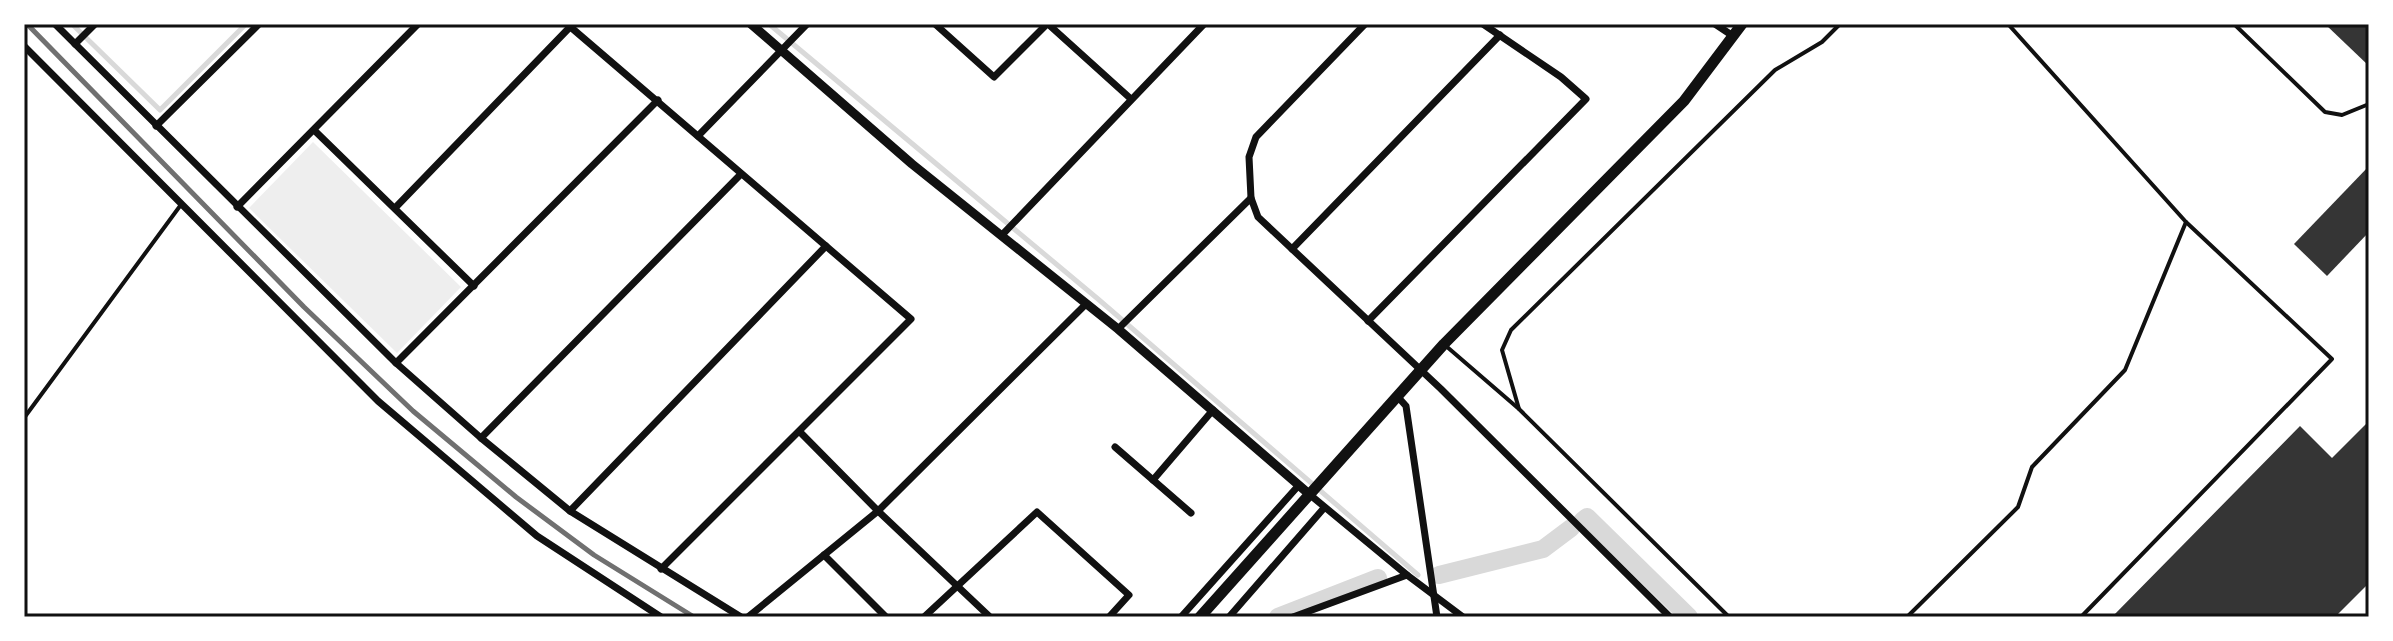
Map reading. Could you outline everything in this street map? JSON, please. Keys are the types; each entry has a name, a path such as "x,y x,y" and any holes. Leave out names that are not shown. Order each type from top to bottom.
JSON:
{"main road":[{"path":"1200,617 1444,344 1684,101 1742,24"}],"street":[{"path":"55,24 396,363 481,438 570,511 741,617"},
{"path":"75,44 95,24"},
{"path":"156,126 259,24"},
{"path":"237,207 418,24"},
{"path":"751,24 912,164 1118,329 1324,508 1463,617"},
{"path":"698,136 807,24"},
{"path":"935,24 994,77 1048,24 1131,99"},
{"path":"1002,235 1204,24"},
{"path":"1365,24 1256,137 1249,157 1251,198 1258,217 1670,617"},
{"path":"1368,321 1586,99 1483,24"},
{"path":"1715,24 1733,36"},
{"path":"395,208 568,25 911,319 661,569"},
{"path":"1292,249 1500,35"},
{"path":"24,46 180,206 401,420 537,536 661,617"},
{"path":"396,363 658,100"},
{"path":"314,130 474,286"},
{"path":"481,438 741,174"},
{"path":"1118,329 1251,198"},
{"path":"570,511 826,246"},
{"path":"748,617 878,511 1086,304"},
{"path":"1397,396 1406,406 1437,617"},
{"path":"1153,480 1213,410"},
{"path":"800,432 990,617"},
{"path":"1115,447 1191,513"},
{"path":"1181,617 1299,485"},
{"path":"1229,617 1324,508"},
{"path":"924,617 1037,512 1129,595 1109,617"},
{"path":"824,555 886,617"},
{"path":"1293,617 1407,575"}],"lane":[{"path":"1519,409 1502,350 1511,330 1775,70 1822,42 1840,24"},
{"path":"2008,24 2186,222 2332,359 2081,617"},
{"path":"2234,24 2325,112 2342,115 2369,104"},
{"path":"24,418 180,206"},
{"path":"1907,617 2018,507 2032,467 2125,370 2186,222"},
{"path":"1444,344 1519,409 1729,617"}],"shaded area":[{"path":"313,142 461,287 397,353 249,208"}],"building":[{"path":"2325,24 2369,24 2369,66"},
{"path":"2369,166 2369,232 2327,276 2294,244"},
{"path":"2369,421 2369,583 2335,617 2112,617 2300,426 2332,458"}],"waterway":[{"path":"72,24 160,110 246,24"},
{"path":"769,24 1098,299 1418,575"},
{"path":"1582,521 1587,517 1689,617"},
{"path":"1439,575 1543,549 1571,528"},
{"path":"1278,617 1378,578"}],"railway":[{"path":"27,24 304,307 413,411 516,497 594,555 694,617"}]}
